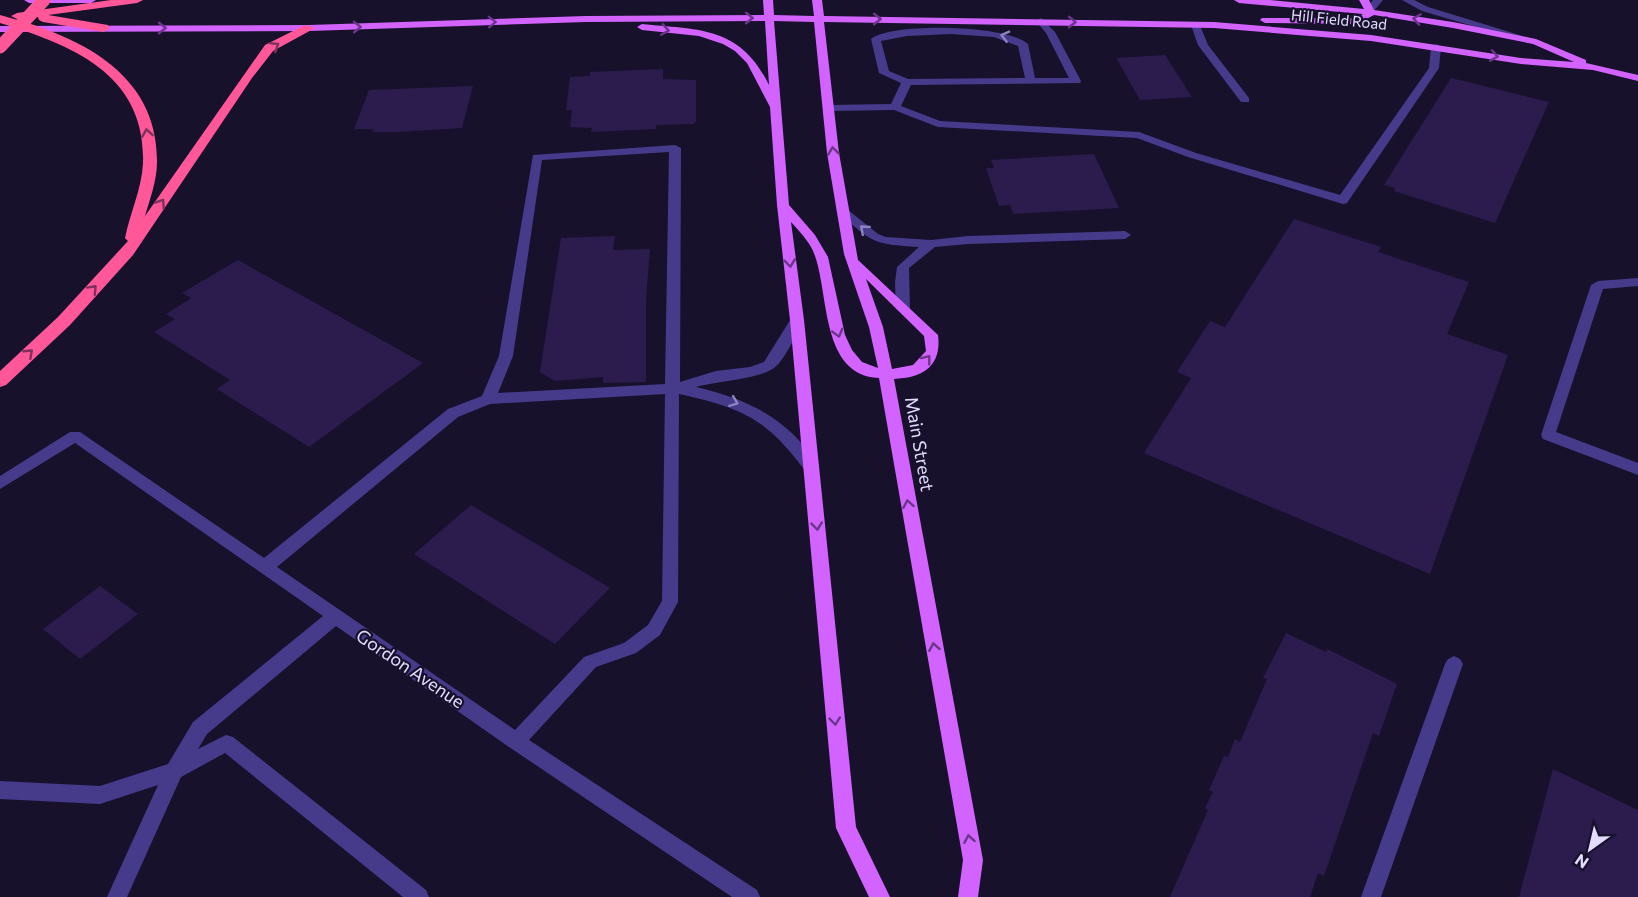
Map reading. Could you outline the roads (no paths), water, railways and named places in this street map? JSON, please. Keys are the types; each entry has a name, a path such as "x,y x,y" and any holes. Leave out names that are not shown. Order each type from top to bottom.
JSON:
{"highway":[{"path":"0,47 44,0"},
{"path":"1,14 59,0"},
{"path":"26,15 137,0"},
{"path":"1,14 26,15 104,28"},
{"path":"1,14 84,49 117,72 140,108 148,128 150,163 128,252"},
{"path":"0,381 64,321 128,252 268,48 309,28"}],"main road":[{"path":"29,0 91,0"},
{"path":"768,0 783,205 797,320 846,828 880,897"},
{"name":"Main Street","path":"817,0 842,209 850,254 876,327 973,860 968,897"},
{"name":"Hill Field Road","path":"1239,0 1370,11 1453,25 1536,42 1593,67"},
{"path":"1196,25 1289,18 1346,22 1364,18 1370,11 1364,0"},
{"name":"Hill Field Road","path":"0,29 309,28 586,19 771,18 1196,25 1316,32 1436,47 1521,61 1593,67 1638,78"},
{"path":"586,19 694,34 730,44 750,61 776,109"},
{"path":"783,205 822,255 839,336 846,354 861,368 885,375 915,370 929,359 933,351 933,340 928,332 867,276 850,254"}],"street":[{"path":"1370,11 1378,0"},
{"path":"1407,0 1425,9 1536,42"},
{"path":"1031,82 1023,44 1013,37 989,32 892,33 876,39 884,73 907,82 1031,82 1076,81 1050,32 1041,21"},
{"path":"1196,25 1203,45 1245,100"},
{"path":"829,108 895,107 938,124 1139,135 1192,155 1343,200 1434,68 1436,47"},
{"path":"895,107 907,82"},
{"path":"488,399 506,356 537,157 675,148 676,388 670,602 654,630 630,648 590,662 516,741"},
{"path":"842,209 880,241 931,244 968,240 1125,235"},
{"path":"903,309 901,282 903,267 931,244"},
{"path":"1638,282 1598,285 1548,435 1638,469"},
{"path":"265,567 453,413 488,399 676,388 716,376 752,372 769,364 778,354 797,320"},
{"path":"676,388 722,398 764,417 786,434 811,468"},
{"name":"Gordon Avenue","path":"0,483 75,436 516,741 750,897"},
{"path":"117,897 174,771 200,728 334,616"},
{"path":"1371,897 1454,664"},
{"path":"0,790 100,795 174,771 226,742 419,897"}]}
